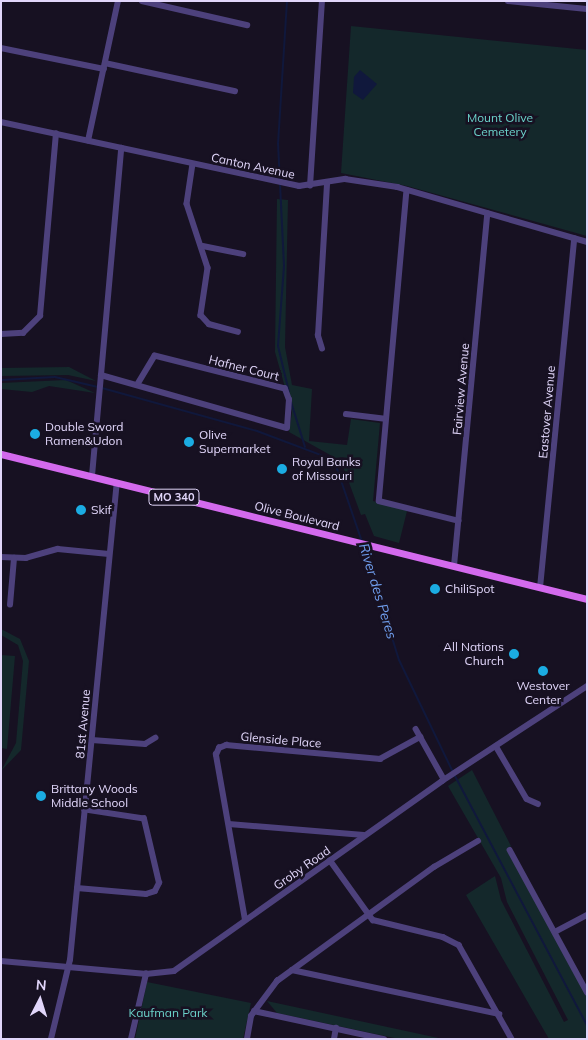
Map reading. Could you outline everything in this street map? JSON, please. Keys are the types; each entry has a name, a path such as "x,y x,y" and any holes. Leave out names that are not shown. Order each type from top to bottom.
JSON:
{"main road":[{"name":"Olive Boulevard","path":"1,454 587,599"}],"street":[{"path":"88,141 118,1"},
{"path":"142,1 246,25"},
{"path":"310,186 322,1"},
{"path":"508,1 587,9"},
{"path":"1,48 235,91"},
{"name":"Canton Avenue","path":"1,122 289,184 310,186 345,179 406,190 587,242"},
{"path":"1,334 23,333 40,316 56,134"},
{"path":"92,476 121,148"},
{"path":"193,164 187,204 203,246 209,278 199,321 238,332"},
{"path":"322,349 318,336 327,183"},
{"path":"406,190 379,501 459,521"},
{"name":"Fairview Avenue","path":"454,566 487,214"},
{"name":"Eastover Avenue","path":"540,588 574,239"},
{"path":"203,246 244,254"},
{"name":"Hafner Court","path":"101,377 139,383 287,428 289,400 285,389 155,356 139,383"},
{"path":"346,414 385,419"},
{"name":"81st Avenue","path":"51,1039 68,967 117,483"},
{"path":"1,557 14,558 49,550 109,554"},
{"path":"10,605 14,558"},
{"name":"Groby Road","path":"1,961 146,974 174,971 446,778 587,686"},
{"path":"416,729 446,778"},
{"name":"Glenside Place","path":"245,920 217,746 226,745 380,759 420,737"},
{"path":"92,740 145,744 156,738"},
{"path":"496,746 527,799 538,804"},
{"path":"77,888 146,894 155,891 159,883 144,819 85,810"},
{"path":"229,824 364,835"},
{"path":"246,1039 254,1011 272,985 434,867 478,842"},
{"path":"510,850 584,981 587,992"},
{"path":"330,860 373,920 459,945 512,1039"},
{"path":"555,932 587,915"},
{"path":"292,970 499,1014"},
{"path":"131,1039 146,974"},
{"path":"254,1011 384,1039"},
{"path":"334,1039 336,1028"}],"green space":[{"name":"Mount Olive Cemetery","path":"351,26 587,50 587,236 407,186 341,173"},
{"path":"277,199 288,200 285,347 292,385 312,389 309,441 347,445 351,419 380,423 373,501 407,511 399,543 374,536 365,514 361,515 341,461 289,432 292,412 275,352"},
{"path":"69,367 96,381 68,375 1,376 1,368"},
{"path":"66,380 95,393 49,386 32,392 1,389 1,383"},
{"path":"1,629 20,639 29,661 21,750 1,771 16,743 23,661 18,645 1,635"},
{"path":"1,655 15,656 7,749 1,748"},
{"path":"472,770 511,846 507,849 587,997 587,1039 549,1039 466,895 495,876 501,900 564,1022 568,1020 507,902 501,878 448,786"},
{"name":"Kaufman Park","path":"147,982 251,1003 243,1039 135,1039"},
{"path":"267,1001 443,1039 399,1039 277,1013"}],"water":[{"path":"360,70 377,84 363,100 353,93 354,77"}],"waterway":[{"path":"287,1 278,143 284,266 278,346 289,392"},
{"name":"River des Peres","path":"1,380 55,377 98,387"},
{"name":"River des Peres","path":"102,388 257,431 334,460 362,542"},
{"path":"291,402 305,447"},
{"name":"River des Peres","path":"364,547 399,660 453,772"},
{"name":"River des Peres","path":"455,776 587,1025"}],"place":[{"name":"Double Sword Ramen&Udon","path":"35,434"},
{"name":"Olive Supermarket","path":"189,442"},
{"name":"Royal Banks of Missouri","path":"282,469"},
{"name":"Skif","path":"81,510"},
{"name":"ChiliSpot","path":"435,589"},
{"name":"All Nations Church","path":"514,654"},
{"name":"Westover Center","path":"543,671"},
{"name":"Brittany Woods Middle School","path":"41,796"}]}
